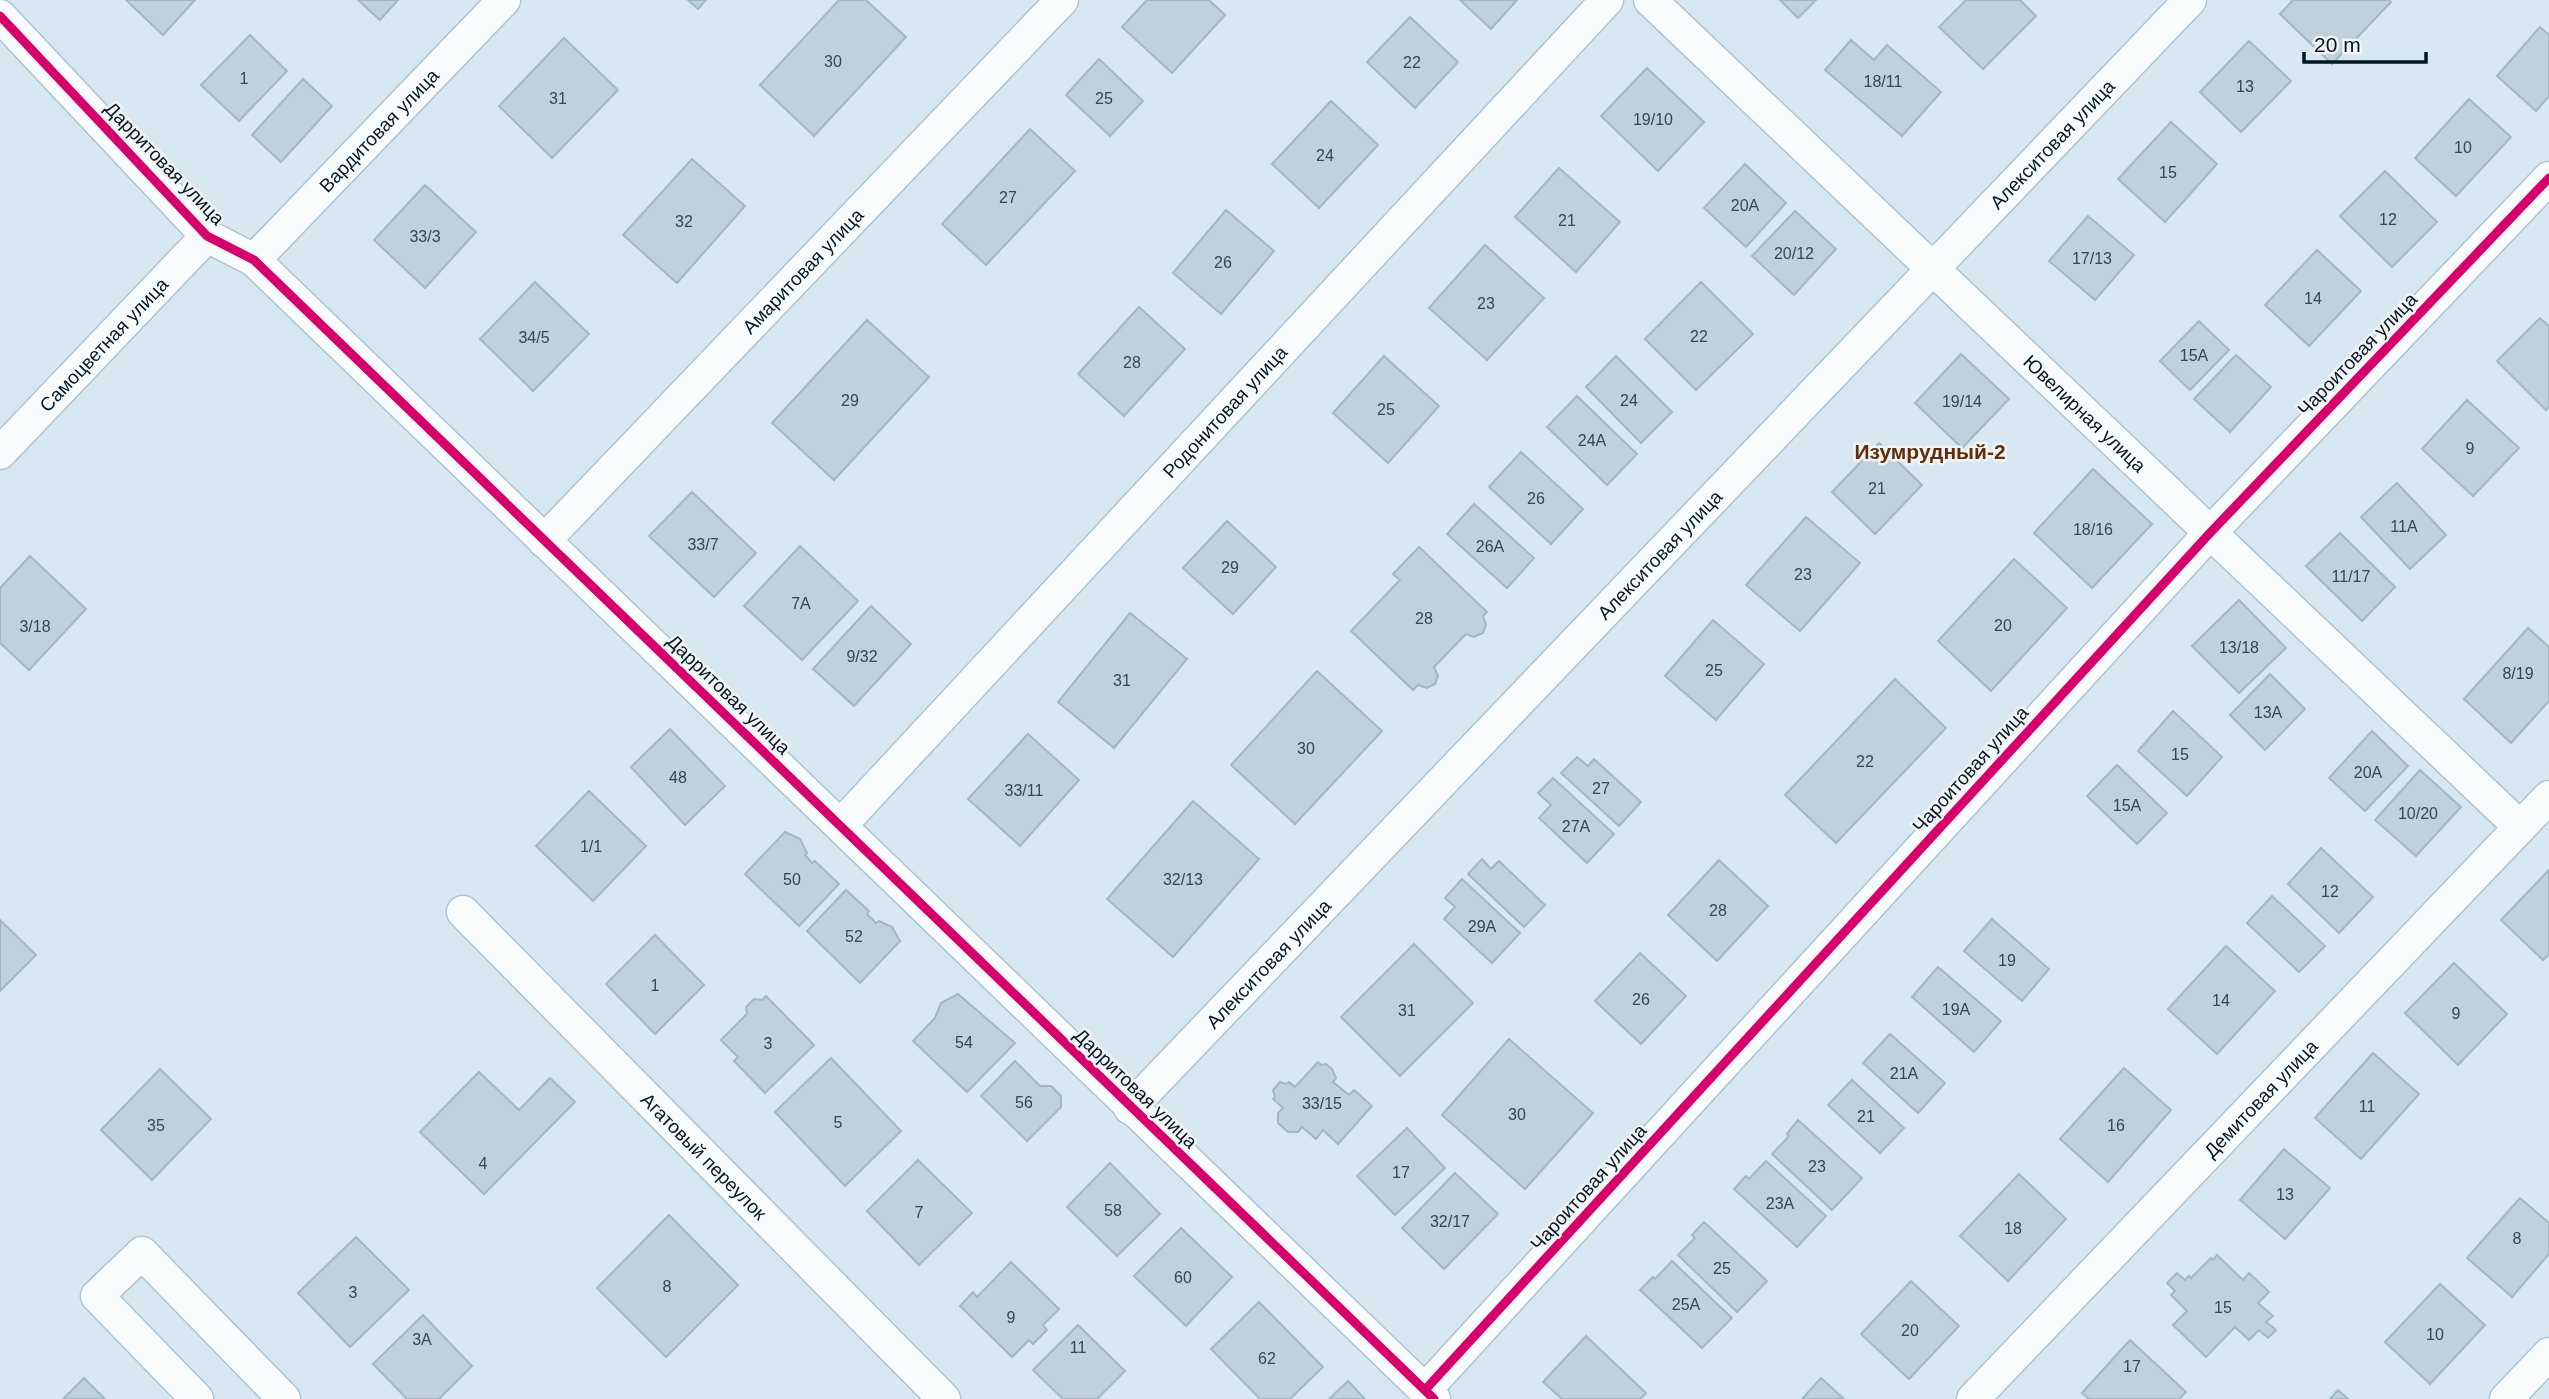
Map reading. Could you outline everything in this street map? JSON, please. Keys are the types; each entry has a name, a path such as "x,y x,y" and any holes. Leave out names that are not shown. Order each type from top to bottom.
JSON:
{"street":[{"name":"Вардитовая улица","path":"254,260 504,0"},
{"name":"Амаритовая улица","path":"544,541 1062,0"},
{"name":"Родонитовая улица","path":"841,825 1608,0"},
{"name":"Ювелирная улица","path":"1650,0 2520,827"},
{"name":"Алекситовая улица","path":"1130,1108 2190,0"},
{"name":"Дарритовая улица","path":"0,16 207,236 254,260 1430,1395"},
{"name":"Чароитовая улица","path":"1430,1395 2209,534 2549,178"},
{"name":"Самоцветная улица","path":"0,453 207,236"},
{"name":"Демитовая улица","path":"1973,1399 2549,797"},
{"name":"Агатовый переулок","path":"463,912 944,1399"},
{"path":"197,1399 97,1296 142,1253 284,1399"},
{"path":"2506,1399 2549,1354"}],"building":[{"path":"126,0 195,0 163,35"},
{"path":"358,0 398,0 380,20"},
{"path":"688,0 706,0 698,9"},
{"path":"839,0 866,0 906,37 814,136 760,85"},
{"path":"1147,0 1209,0 1225,15 1172,73 1122,27"},
{"path":"1460,0 1517,0 1491,29"},
{"path":"1780,0 1816,0 1798,18"},
{"path":"1966,0 2020,0 2036,16 1983,69 1939,27"},
{"path":"2293,0 2391,2 2332,64 2280,14"},
{"path":"1410,17 1458,62 1415,108 1367,62"},
{"path":"2540,27 2549,35 2549,96 2536,111 2497,76"},
{"path":"250,35 287,71 239,121 201,85"},
{"path":"564,38 618,90 552,158 499,106"},
{"path":"1851,40 1874,60 1887,45 1941,92 1902,136 1825,70"},
{"path":"2249,41 2291,81 2241,132 2200,92"},
{"path":"1099,59 1143,101 1110,136 1066,95"},
{"path":"1647,68 1704,122 1658,171 1601,116"},
{"path":"303,79 332,106 281,162 252,135"},
{"path":"2469,99 2511,137 2456,196 2415,158"},
{"path":"1331,101 1378,145 1319,208 1272,164"},
{"path":"2171,122 2217,164 2165,222 2118,179"},
{"path":"1030,129 1075,171 986,265 942,224"},
{"path":"692,159 745,206 677,283 623,235"},
{"path":"1745,164 1786,203 1746,247 1704,208"},
{"path":"1559,168 1620,222 1576,272 1515,217"},
{"path":"2385,171 2437,222 2392,267 2340,216"},
{"path":"425,185 476,232 425,288 374,240"},
{"path":"1226,210 1274,251 1221,314 1173,273"},
{"path":"1795,211 1836,249 1794,295 1752,256"},
{"path":"2088,216 2134,255 2095,300 2049,261"},
{"path":"1485,245 1544,298 1487,360 1429,308"},
{"path":"2317,250 2361,291 2309,346 2265,305"},
{"path":"535,282 589,334 533,391 480,339"},
{"path":"1701,282 1753,334 1696,390 1645,339"},
{"path":"1139,307 1185,349 1124,416 1078,374"},
{"path":"2540,318 2549,326 2549,407 2546,410 2497,361"},
{"path":"867,320 929,377 834,480 772,423"},
{"path":"2199,321 2229,350 2190,390 2160,361"},
{"path":"1961,354 2009,399 1962,448 1915,403"},
{"path":"2236,355 2271,387 2230,432 2194,399"},
{"path":"1384,356 1439,406 1388,463 1333,413"},
{"path":"1616,356 1672,412 1641,443 1586,387"},
{"path":"1577,396 1637,454 1607,485 1547,427"},
{"path":"2467,400 2519,448 2473,496 2422,449"},
{"path":"1879,443 1922,485 1875,534 1832,492"},
{"path":"1521,452 1583,509 1551,544 1489,487"},
{"path":"2093,469 2152,524 2092,588 2034,533"},
{"path":"2397,483 2446,535 2410,569 2361,517"},
{"path":"692,492 756,553 714,597 649,536"},
{"path":"1474,504 1534,558 1507,588 1447,534"},
{"path":"1806,517 1860,563 1800,631 1746,585"},
{"path":"1227,521 1276,567 1233,614 1183,568"},
{"path":"2340,533 2395,587 2362,621 2306,566"},
{"path":"800,546 858,601 802,660 744,606"},
{"path":"1419,547 1487,612 1483,616 1486,625 1483,633 1474,637 1466,634 1434,667 1438,676 1435,684 1427,688 1418,685 1413,690 1351,631 1400,580 1393,574"},
{"path":"30,556 86,609 29,670 0,643 0,588"},
{"path":"2014,559 2067,608 1991,691 1938,641"},
{"path":"2239,600 2286,648 2239,693 2192,646"},
{"path":"871,606 911,644 854,706 813,669"},
{"path":"1130,613 1187,659 1114,748 1058,702"},
{"path":"1713,620 1764,664 1716,720 1665,676"},
{"path":"2528,628 2549,647 2549,701 2511,743 2464,699"},
{"path":"1317,671 1382,731 1295,824 1231,765"},
{"path":"2270,674 2305,709 2265,750 2230,715"},
{"path":"1895,679 1946,728 1836,843 1785,795"},
{"path":"2173,711 2222,757 2187,796 2138,751"},
{"path":"670,729 725,786 685,825 631,767"},
{"path":"2372,731 2408,766 2365,811 2329,778"},
{"path":"1028,734 1079,780 1020,846 968,799"},
{"path":"1577,757 1588,766 1594,759 1641,802 1619,826 1561,773"},
{"path":"2117,765 2167,813 2137,844 2087,796"},
{"path":"2420,770 2461,807 2416,856 2375,820"},
{"path":"1553,778 1614,834 1587,863 1539,818 1551,805 1538,793"},
{"path":"589,791 646,846 593,901 536,846"},
{"path":"1193,801 1259,859 1173,957 1107,899"},
{"path":"785,832 800,839 807,853 805,855 839,884 799,926 745,874"},
{"path":"2321,848 2373,897 2339,933 2288,884"},
{"path":"1482,859 1491,869 1499,861 1545,905 1524,927 1468,874"},
{"path":"1719,860 1768,906 1717,961 1668,915"},
{"path":"2549,870 2549,954 2543,960 2501,920"},
{"path":"1462,879 1520,933 1492,963 1444,919 1455,907 1445,898"},
{"path":"846,890 869,911 867,914 876,923 879,921 892,927 900,941 860,983 807,931"},
{"path":"2272,896 2325,946 2299,972 2247,923"},
{"path":"1992,919 2049,969 2022,1001 1964,951"},
{"path":"0,920 36,955 0,991"},
{"path":"655,935 704,985 655,1034 606,984"},
{"path":"1414,944 1473,1003 1400,1076 1341,1017"},
{"path":"2226,946 2275,991 2217,1054 2168,1009"},
{"path":"1640,953 1686,996 1641,1044 1595,1001"},
{"path":"2454,963 2507,1014 2458,1065 2405,1013"},
{"path":"1938,967 2001,1021 1974,1052 1912,997"},
{"path":"958,994 1015,1043 967,1092 913,1041 935,1018 941,1003"},
{"path":"766,996 814,1045 765,1093 734,1061 738,1057 721,1040 747,1014 746,1007 754,999 762,1000"},
{"path":"1890,1034 1945,1083 1918,1113 1863,1063"},
{"path":"1509,1039 1593,1113 1525,1189 1442,1115"},
{"path":"2373,1053 2419,1094 2361,1159 2315,1118"},
{"path":"831,1058 901,1131 845,1186 775,1112"},
{"path":"1015,1061 1040,1086 1051,1086 1061,1096 1061,1107 1027,1141 981,1096"},
{"path":"1318,1062 1332,1069 1336,1078 1333,1082 1349,1095 1354,1090 1372,1106 1338,1144 1323,1130 1316,1139 1302,1127 1298,1132 1288,1132 1278,1123 1278,1113 1283,1108 1273,1099 1273,1090 1280,1082 1289,1082 1295,1087"},
{"path":"2124,1068 2171,1110 2108,1182 2060,1139"},
{"path":"160,1069 211,1119 152,1180 101,1130"},
{"path":"479,1072 519,1110 550,1078 575,1102 484,1194 420,1132"},
{"path":"1852,1080 1904,1128 1880,1153 1828,1105"},
{"path":"1798,1120 1862,1178 1832,1210 1772,1154 1789,1136 1787,1134"},
{"path":"1407,1128 1445,1168 1395,1215 1357,1176"},
{"path":"2284,1149 2330,1188 2285,1239 2240,1200"},
{"path":"918,1160 972,1213 919,1265 867,1211"},
{"path":"1766,1161 1826,1216 1797,1247 1734,1189 1746,1176 1749,1179"},
{"path":"1110,1163 1160,1214 1117,1256 1067,1207"},
{"path":"1455,1173 1498,1214 1444,1269 1402,1228"},
{"path":"2019,1174 2066,1219 2008,1281 1960,1236"},
{"path":"2520,1198 2549,1223 2549,1254 2512,1297 2467,1258"},
{"path":"669,1215 738,1285 666,1357 597,1288"},
{"path":"1704,1222 1767,1281 1737,1312 1678,1255 1695,1238 1692,1235"},
{"path":"1181,1228 1232,1277 1186,1326 1134,1276"},
{"path":"356,1237 409,1290 350,1347 298,1293"},
{"path":"2217,1255 2243,1280 2249,1273 2269,1292 2258,1303 2273,1316 2266,1322 2276,1330 2268,1338 2259,1330 2249,1340 2235,1327 2206,1357 2173,1325 2187,1311 2171,1295 2175,1291 2167,1283 2177,1273 2185,1280 2189,1276 2191,1278"},
{"path":"1672,1261 1732,1318 1702,1348 1640,1290"},
{"path":"1011,1262 1059,1309 1043,1325 1047,1330 1033,1344 1029,1340 1012,1357 960,1306 973,1292 977,1297"},
{"path":"1911,1281 1959,1326 1909,1379 1861,1334"},
{"path":"2440,1284 2485,1325 2430,1384 2385,1342"},
{"path":"1259,1302 1323,1367 1290,1399 1260,1399 1211,1349"},
{"path":"423,1315 472,1366 439,1399 407,1399 373,1364"},
{"path":"1078,1325 1125,1371 1097,1399 1063,1399 1033,1370"},
{"path":"1586,1336 1646,1393 1640,1399 1562,1399 1543,1382"},
{"path":"2130,1340 2186,1392 2179,1399 2089,1399 2082,1393"},
{"path":"84,1378 105,1399 63,1399"},
{"path":"1821,1378 1844,1399 1802,1399"},
{"path":"1348,1381 1365,1399 1329,1399"},
{"path":"2338,1390 2348,1399 2330,1399"}],"cycle path":[{"path":"0,16 207,236 254,260 1434,1399"},
{"path":"1425,1390 2209,534 2549,178"}],"district":[{"name":"Изумрудный-2","path":"1930,452"}]}
